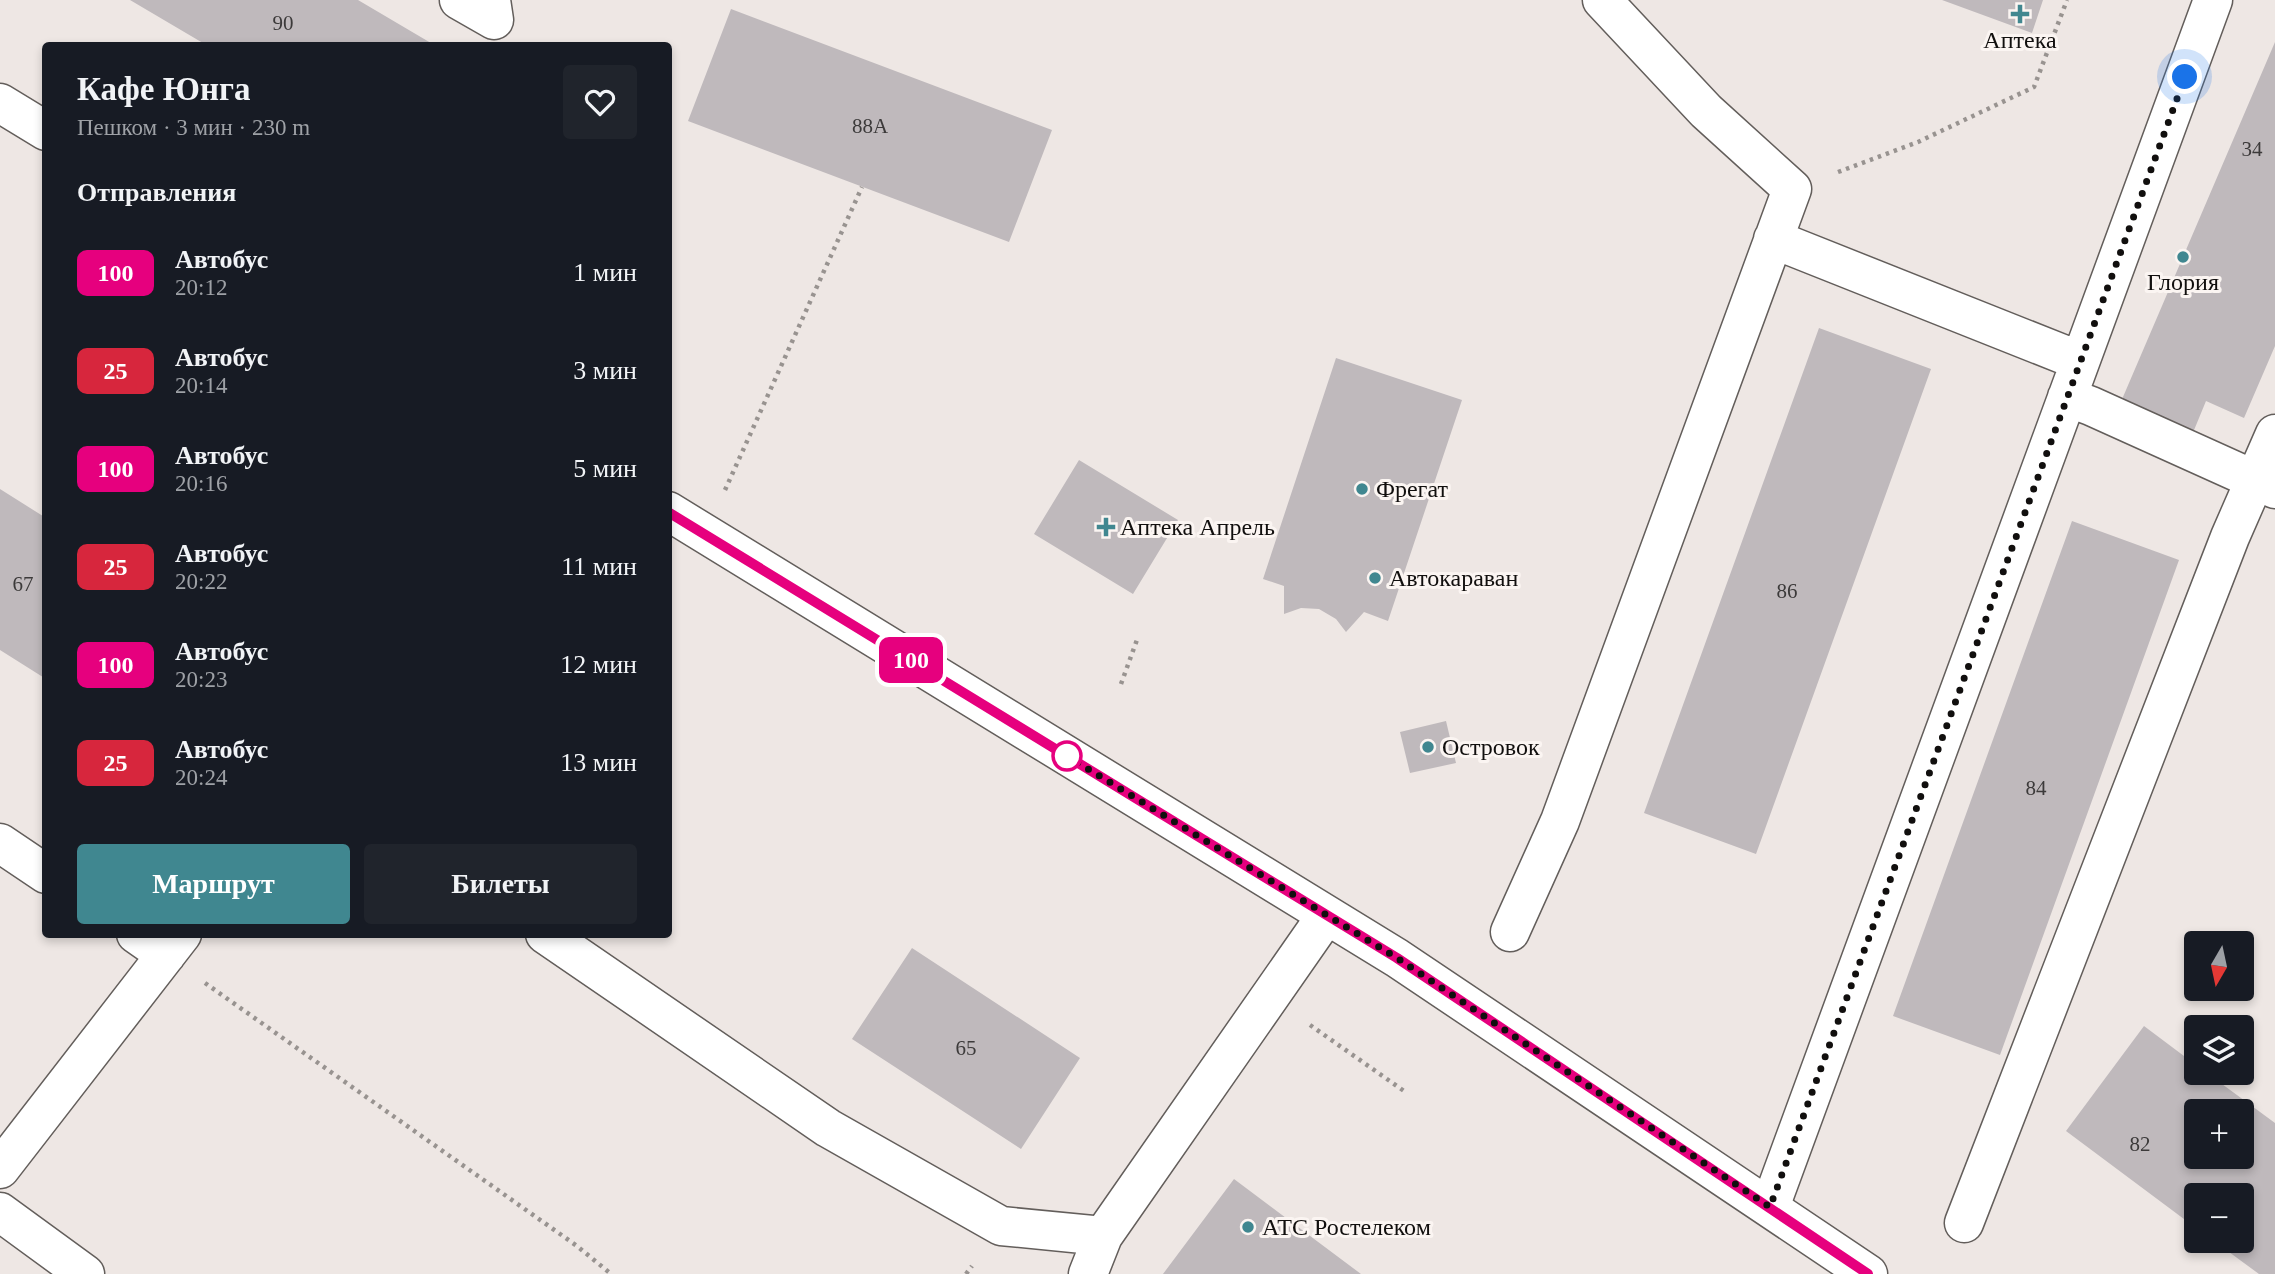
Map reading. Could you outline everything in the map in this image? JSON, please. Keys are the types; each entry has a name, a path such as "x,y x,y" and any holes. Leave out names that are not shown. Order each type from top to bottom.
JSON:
{"main road":[{"path":"459,0 494,20 491,0"},
{"path":"1510,932 1560,821 1792,189 1706,111 1602,0"},
{"path":"1770,1207 2213,0"},
{"path":"0,103 42,129"},
{"path":"1773,239 2080,361"},
{"path":"2067,397 2265,484"},
{"path":"1964,1223 2230,537 2265,484 2275,434"},
{"path":"672,514 1397,958 1770,1207 1846,1268"},
{"path":"0,843 42,871"},
{"path":"1088,1274 1103,1236 1326,916"},
{"path":"551,938 828,1128 1001,1226 1103,1236"},
{"path":"0,1169 161,941"},
{"path":"0,1212 85,1274"}],"path":[{"path":"1792,189 1918,142 2034,87 2067,0"},
{"path":"704,533 749,442 862,187"},
{"path":"1121,684 1139,637"},
{"path":"161,941 577,1246 611,1274"},
{"path":"1301,1018 1404,1091"}],"building":[{"path":"130,0 358,0 429,42 201,42"},
{"path":"1942,0 2043,0 2032,33"},
{"path":"731,9 1052,130 1009,242 688,121"},
{"path":"2275,42 2275,346 2244,418 2206,401 2192,435 2120,404"},
{"path":"1819,328 1931,369 1756,854 1644,813"},
{"name":"Фрегат","path":"1336,358 1462,400 1388,621 1364,612 1346,632 1336,619 1319,609 1301,608 1284,614 1284,586 1263,579"},
{"name":"Аптека Апрель","path":"1079,460 1178,520 1133,594 1034,534"},
{"path":"0,489 42,515 42,676 0,650"},
{"path":"2072,521 2179,560 2000,1055 1893,1016"},
{"name":"Островок","path":"1446,721 1456,763 1410,773 1400,732"},
{"path":"912,948 1080,1058 1021,1149 852,1039"},
{"path":"2144,1026 2184,1056 2184,1085 2223,1085 2242,1099 2184,1099 2184,1169 2254,1169 2254,1108 2275,1123 2275,1274 2259,1274 2230,1253 2254,1253 2254,1183 2184,1183 2184,1219 2066,1131"},
{"name":"АТС Ростелеком","path":"1234,1179 1361,1274 1163,1274"}],"bus line":[{"name":"100","path":"672,514 1397,958 1868,1274"}],"place":[{"name":"Аптека","path":"2020,14"},
{"name":"Глория","path":"2183,257"},
{"name":"Фрегат","path":"1362,489"},
{"name":"Аптека Апрель","path":"1106,527"},
{"name":"Автокараван","path":"1375,578"},
{"name":"Островок","path":"1428,747"},
{"name":"АТС Ростелеком","path":"1248,1227"}],"route":[{"path":"1067,756 1397,958 1770,1207 2185,77"}]}
